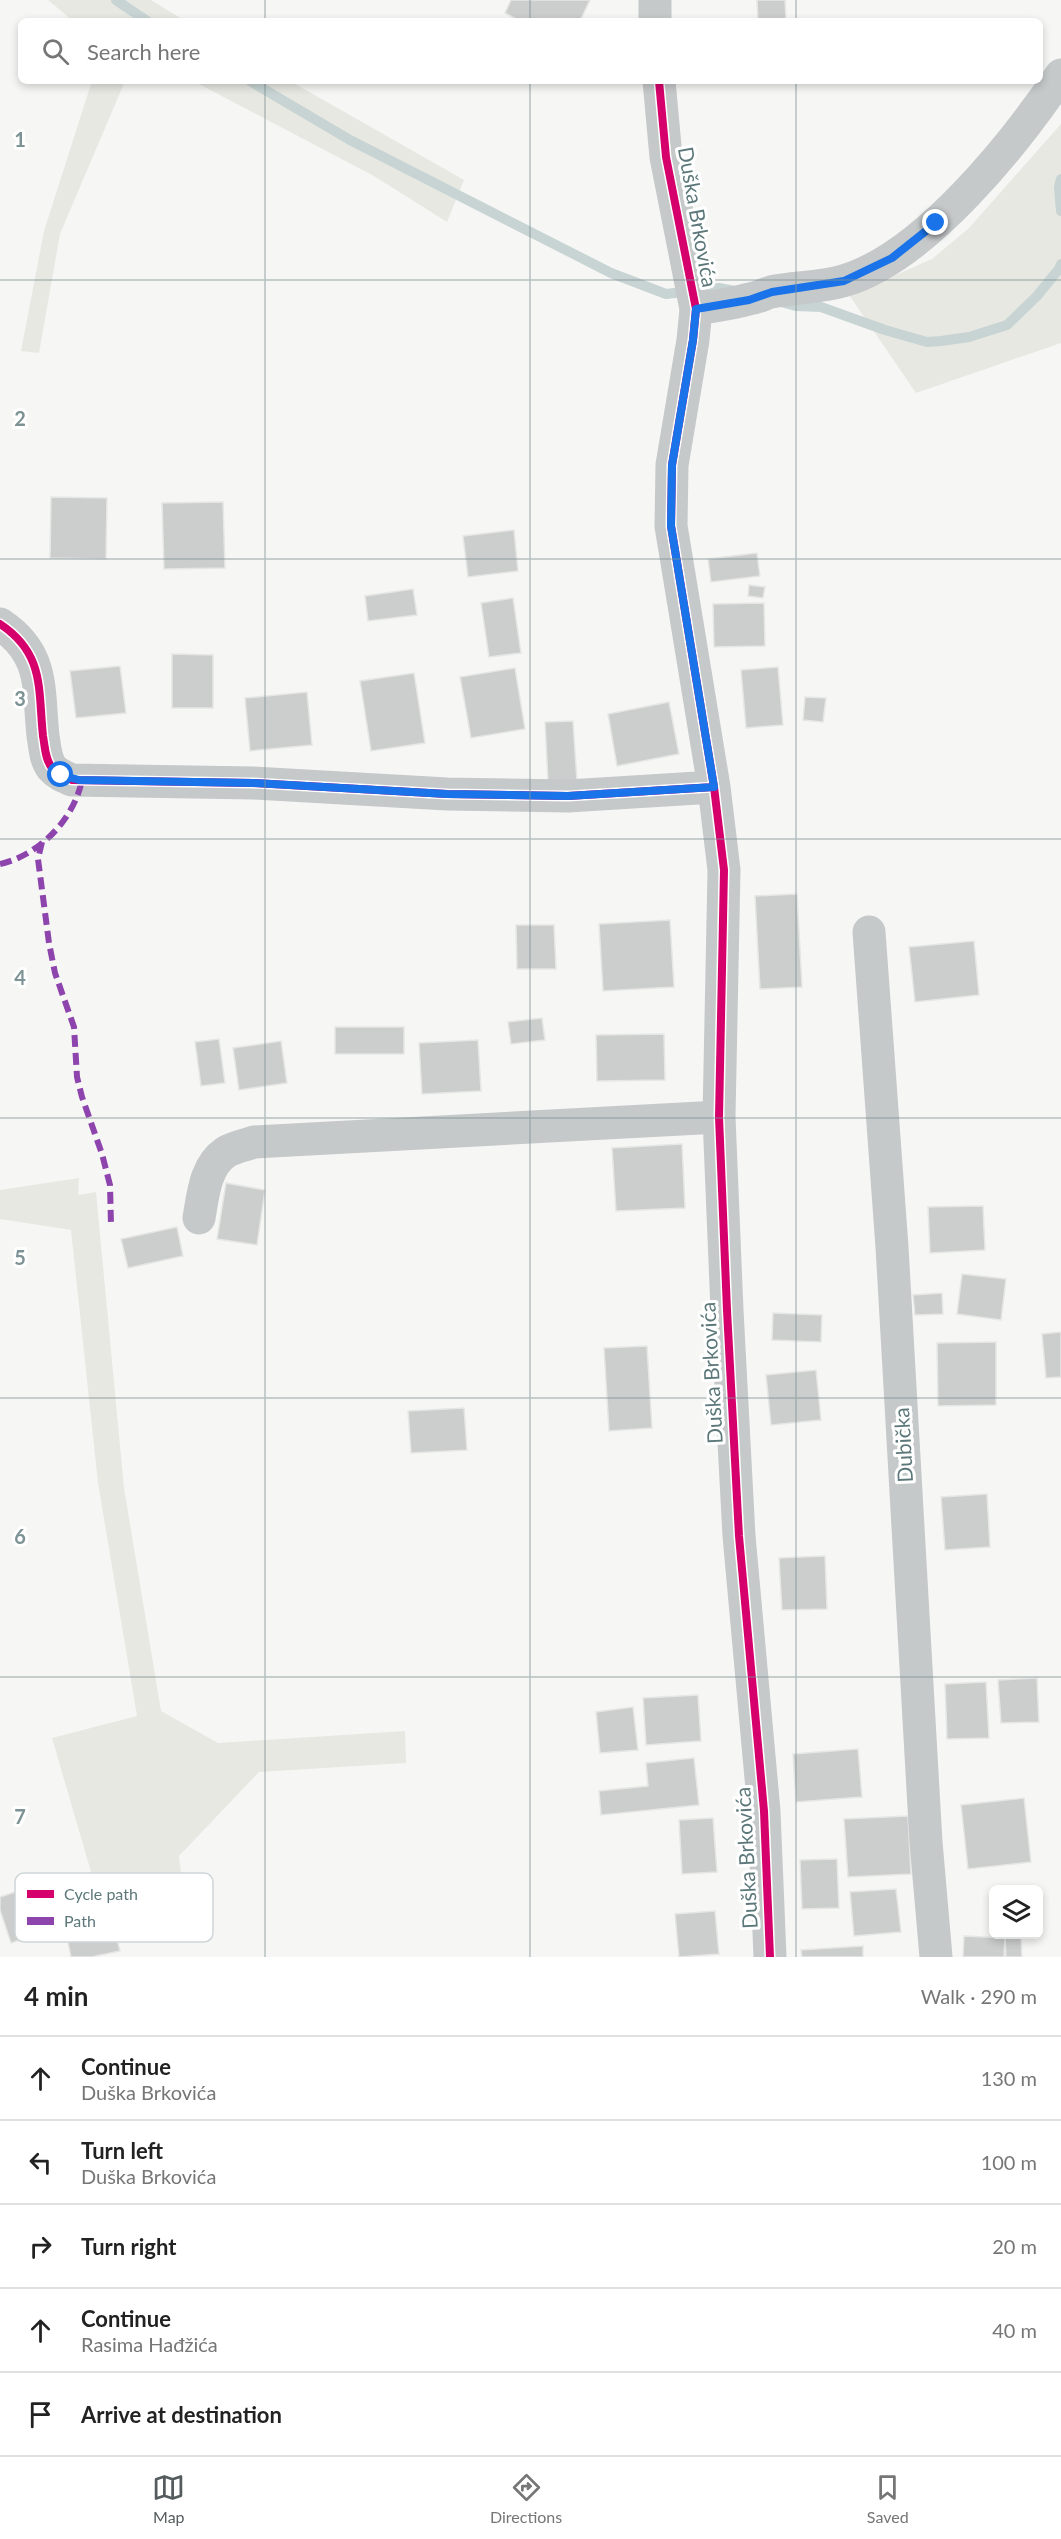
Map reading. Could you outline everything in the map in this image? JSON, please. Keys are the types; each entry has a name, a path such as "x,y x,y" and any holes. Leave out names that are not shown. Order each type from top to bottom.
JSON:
{"street":[{"path":"655,0 655,18"},
{"path":"696,309 844,281 892,258 936,223 979,180 1041,105 1061,75"},
{"name":"Duška Brkovića","path":"660,84 666,157 696,309 672,465 671,526 714,787 724,870 719,1117 739,1536 764,1811 770,1957"},
{"path":"0,624 26,647 34,664 41,688 43,737 52,768 61,775 79,780 254,783 447,794 568,796 714,787"},
{"name":"Dubička","path":"869,932 892,1247 926,1842 936,1957"},
{"path":"199,1218 204,1190 211,1169 226,1152 254,1142 719,1117"}],"shaded area":[{"path":"48,0 151,0 180,18 69,18"},
{"path":"91,84 124,84 60,234 39,353 21,351 44,231"},
{"path":"199,84 295,84 464,180 447,222 374,176"},
{"path":"1061,124 1061,343 916,393 845,289 880,282 932,259 969,228"},
{"path":"79,1178 78,1195 96,1192 124,1488 161,1711 218,1743 405,1731 406,1763 259,1772 179,1856 181,1873 91,1873 52,1738 137,1716 98,1483 71,1230 0,1219 0,1190"}],"building":[{"path":"511,0 590,0 581,18 514,18 505,13"},
{"path":"757,0 785,0 786,18 758,18"},
{"path":"51,497 107,498 106,559 50,558"},
{"path":"223,502 225,568 164,569 162,503"},
{"path":"514,530 518,571 468,577 463,536"},
{"path":"757,553 760,576 711,582 708,559"},
{"path":"749,585 765,587 763,598 748,596"},
{"path":"413,589 417,615 368,621 365,596"},
{"path":"513,598 521,653 489,657 481,603"},
{"path":"764,603 765,646 714,647 713,604"},
{"path":"172,654 213,655 213,708 172,708"},
{"path":"120,666 126,713 76,718 70,671"},
{"path":"778,667 783,725 746,728 741,670"},
{"path":"515,668 525,729 471,738 460,677"},
{"path":"414,673 425,743 371,751 360,681"},
{"path":"307,692 312,745 250,751 245,698"},
{"path":"805,697 826,698 823,722 803,720"},
{"path":"669,702 679,754 617,766 608,714"},
{"path":"573,721 577,781 548,782 545,722"},
{"path":"797,894 802,987 760,989 755,896"},
{"path":"670,920 674,987 603,991 599,924"},
{"path":"516,925 554,925 556,969 517,969"},
{"path":"974,941 979,995 915,1002 909,947"},
{"path":"542,1018 545,1040 511,1044 508,1022"},
{"path":"335,1027 404,1027 404,1054 335,1054"},
{"path":"664,1034 665,1080 597,1081 596,1035"},
{"path":"219,1039 225,1083 201,1086 195,1042"},
{"path":"478,1040 481,1091 422,1094 419,1043"},
{"path":"281,1041 287,1083 239,1090 233,1048"},
{"path":"682,1144 685,1208 616,1211 612,1148"},
{"path":"226,1183 265,1190 257,1245 217,1239"},
{"path":"983,1206 985,1250 930,1253 928,1207"},
{"path":"177,1227 183,1256 128,1268 121,1239"},
{"path":"962,1274 1006,1279 1001,1320 957,1314"},
{"path":"942,1293 943,1314 915,1315 913,1295"},
{"path":"773,1313 822,1315 821,1342 772,1340"},
{"path":"1061,1332 1061,1377 1046,1378 1042,1334"},
{"path":"996,1342 996,1405 938,1406 937,1343"},
{"path":"647,1346 652,1428 609,1431 604,1348"},
{"path":"816,1370 821,1420 771,1425 766,1375"},
{"path":"464,1408 467,1450 411,1453 408,1411"},
{"path":"987,1494 990,1547 945,1550 941,1497"},
{"path":"825,1556 827,1609 782,1610 779,1558"},
{"path":"1037,1678 1039,1722 1001,1723 998,1680"},
{"path":"986,1682 989,1738 947,1739 945,1684"},
{"path":"698,1695 701,1741 646,1745 643,1698"},
{"path":"633,1707 638,1750 600,1753 596,1712"},
{"path":"858,1749 862,1797 796,1802 793,1754"},
{"path":"694,1758 699,1805 601,1815 599,1791 648,1786 646,1763"},
{"path":"1024,1798 1031,1862 968,1869 961,1805"},
{"path":"908,1816 911,1874 848,1877 844,1819"},
{"path":"713,1818 717,1872 682,1874 679,1820"},
{"path":"837,1859 839,1908 802,1909 800,1860"},
{"path":"896,1889 901,1932 854,1936 850,1892"},
{"path":"15,1892 15,1942 11,1943 0,1910 0,1897"},
{"path":"715,1911 719,1954 679,1957 675,1914"},
{"path":"964,1936 1005,1939 1004,1957 963,1957"},
{"path":"1005,1939 1021,1939 1022,1957 1006,1957"},
{"path":"68,1942 118,1942 120,1951 91,1957 71,1957"},
{"path":"863,1946 863,1957 802,1957 801,1950"}],"waterway":[{"path":"116,0 143,18"},
{"path":"255,84 350,140 611,273 666,294 719,288 734,291"},
{"path":"1061,179 1059,187 1061,211"},
{"path":"781,302 796,306 821,307 927,342 941,341 969,337 1007,325 1037,296 1061,264"}],"marked path":[{"path":"0,864 29,853 53,833 71,808 82,780"},
{"path":"42,842 38,859 49,943 55,973 74,1027 77,1077 82,1097 110,1185 111,1225"}],"cycle path":[{"path":"659,84 666,157 696,309 672,465 671,526 714,787 724,870 719,1117 727,1310 739,1536 764,1811 770,1957"},
{"path":"0,624 15,635 32,660 39,688 47,757 54,770 72,780 253,783 447,794 568,796 714,787"}],"route":[{"path":"61,775 72,780 254,783 447,794 568,796 714,787 671,526 672,465 696,309 749,300 772,292 844,281 892,258 936,223"}]}
